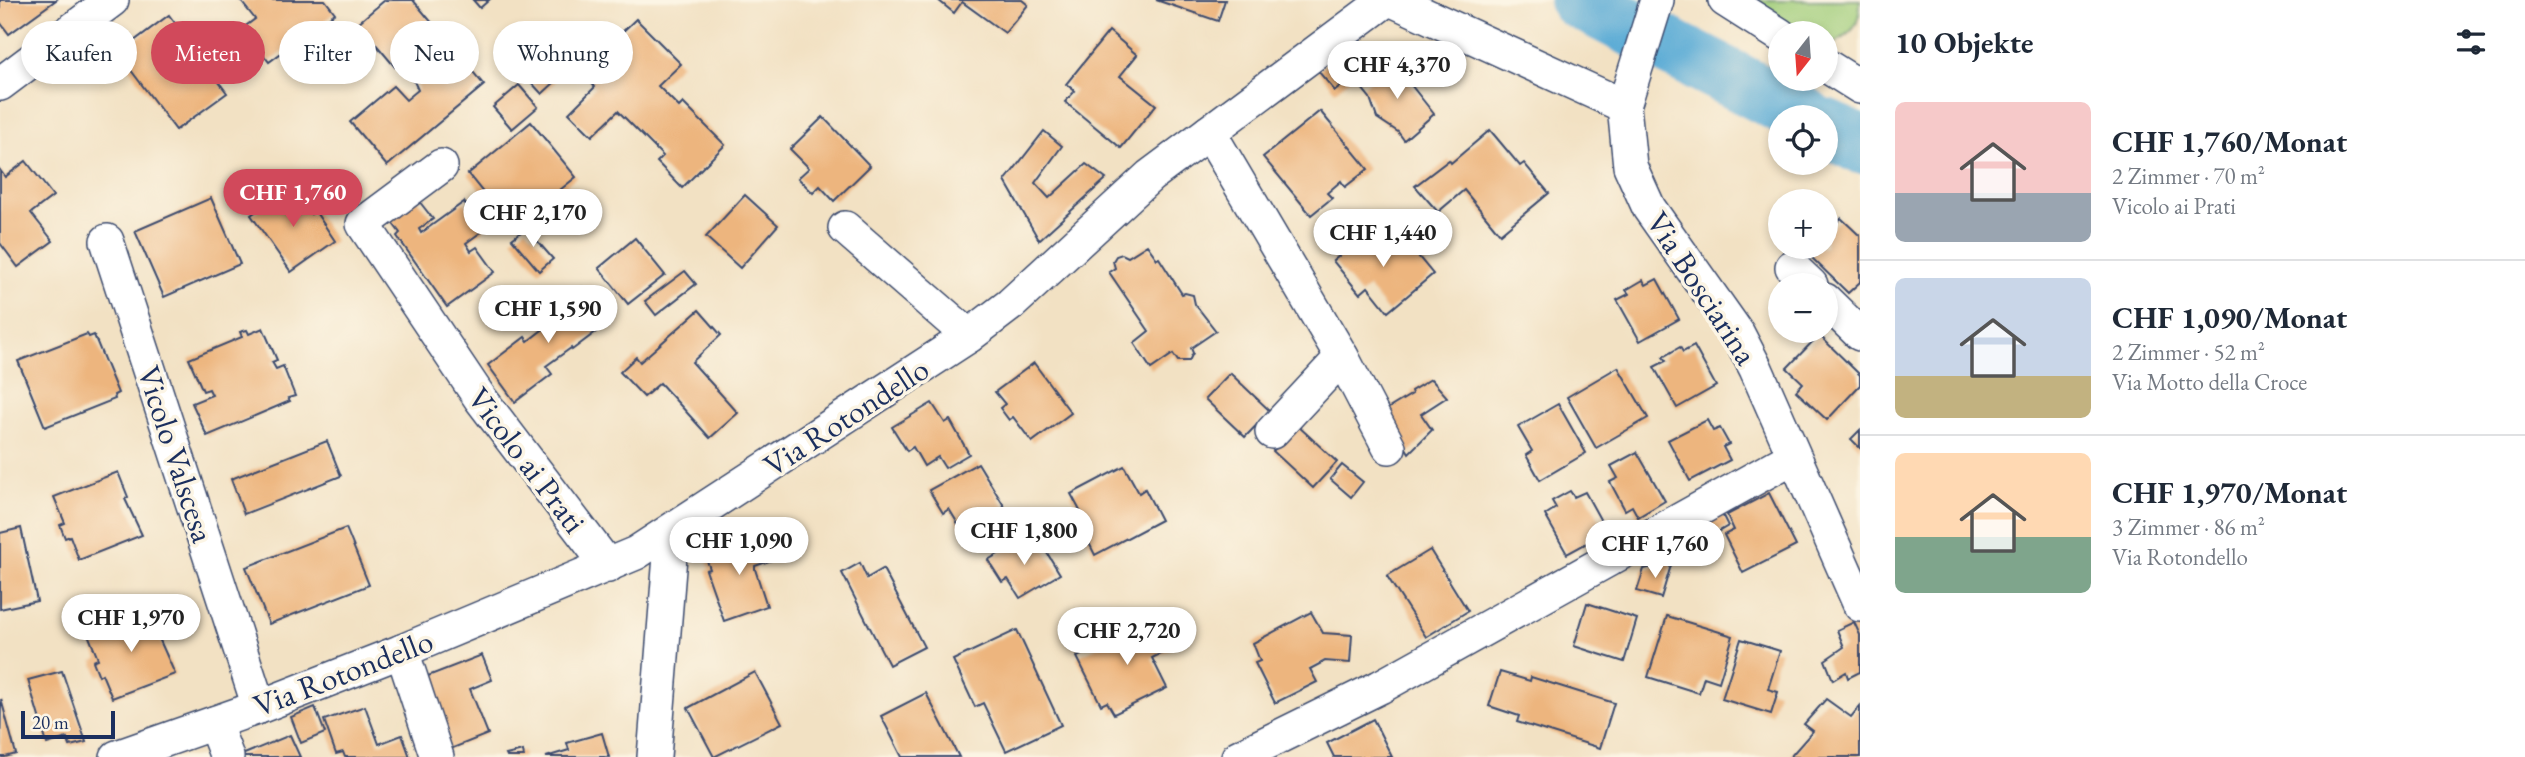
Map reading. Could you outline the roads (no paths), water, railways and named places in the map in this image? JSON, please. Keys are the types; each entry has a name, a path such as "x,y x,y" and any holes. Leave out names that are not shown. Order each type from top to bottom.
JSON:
{"street":[{"path":"4,72 112,0"},
{"name":"Via Rotondello","path":"117,757 259,707 636,553 969,336 1011,304 1150,176 1386,0"},
{"path":"1392,0 1628,95"},
{"name":"Via Bosciarina","path":"1657,0 1628,95 1630,166 1636,184 1649,208 1738,334 1860,605"},
{"path":"1725,0 1768,27"},
{"path":"1217,126 1349,352 1389,447"},
{"name":"Vicolo ai Prati","path":"441,166 363,223 480,398 608,566"},
{"path":"845,228 969,336"},
{"name":"Vicolo Valscesa","path":"107,241 259,707"},
{"path":"1838,313 1860,334"},
{"path":"1272,432 1349,352"},
{"path":"1238,757 1381,687 1794,457"},
{"path":"654,757 672,531"},
{"path":"401,651 437,757"},
{"path":"214,723 227,757"}],"waterway":[{"path":"1578,0 1783,105"},
{"path":"1838,134 1860,145"}]}
